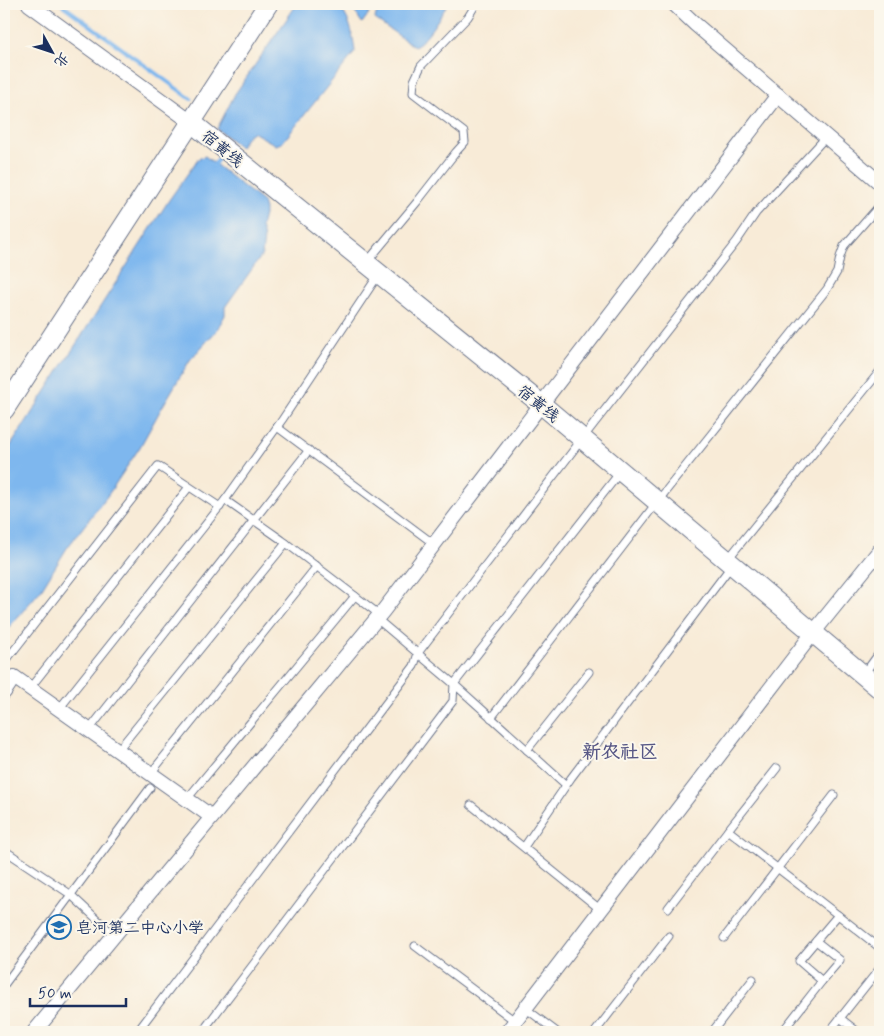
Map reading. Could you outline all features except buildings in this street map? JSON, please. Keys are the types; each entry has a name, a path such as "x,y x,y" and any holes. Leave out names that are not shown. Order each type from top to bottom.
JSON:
{"main road":[{"name":"宿黄线","path":"4,410 268,4"},
{"name":"宿黄线","path":"192,122 541,404 880,690"}],"street":[{"path":"29,4 192,122"},
{"path":"674,4 880,183"},
{"path":"34,1032 378,617 778,95"},
{"path":"507,1032 813,633 880,550"},
{"path":"5,689 14,677 212,817"}],"lane":[{"path":"59,709 220,507 278,427 373,269 417,202 465,142 464,132 413,93 414,81 421,66 468,16 476,4"},
{"path":"137,1032 414,666 418,653 582,439 756,213 826,137"},
{"path":"491,718 657,502 828,289 837,272 844,246 880,205"},
{"path":"524,847 566,785 729,562 880,371"},
{"path":"278,427 434,544"},
{"path":"89,730 309,450"},
{"path":"4,663 158,466 220,507"},
{"path":"202,1032 453,701 454,684 621,471"},
{"path":"30,688 190,487"},
{"path":"225,500 286,543 355,596 566,785"},
{"path":"118,750 286,543"},
{"path":"150,773 317,566"},
{"path":"187,799 355,596"},
{"path":"863,675 880,652"},
{"path":"527,750 589,672"},
{"path":"668,908 777,768"},
{"path":"4,985 150,788"},
{"path":"724,938 834,795"},
{"path":"471,805 601,910"},
{"path":"728,830 880,948"},
{"path":"4,850 70,894 114,935"},
{"path":"822,981 799,961 838,915"},
{"path":"596,1032 669,936"},
{"path":"782,1032 840,960 816,941"},
{"path":"415,946 515,1021"},
{"path":"829,1032 880,968"},
{"path":"712,1032 753,979"},
{"path":"526,1008 558,1032"},
{"path":"840,1018 858,1032"}],"water":[{"path":"297,4 336,4 348,20 355,52 282,143 276,145 253,132 248,135 240,147 217,129 235,94"},
{"path":"350,4 376,4 362,23"},
{"path":"384,4 448,4 429,33 415,47 375,19 376,14"},
{"path":"205,156 263,202 265,210 261,227 264,238 262,255 225,307 225,315 217,330 190,360 140,447 108,495 67,548 41,590 4,633 4,456 169,200 198,159"}],"waterway":[{"path":"61,4 191,99"},
{"path":"213,167 218,159"}],"place":[{"name":"皂河第二中心小学","path":"59,927"}],"district":[{"name":"新农社区","path":"620,751"}]}
